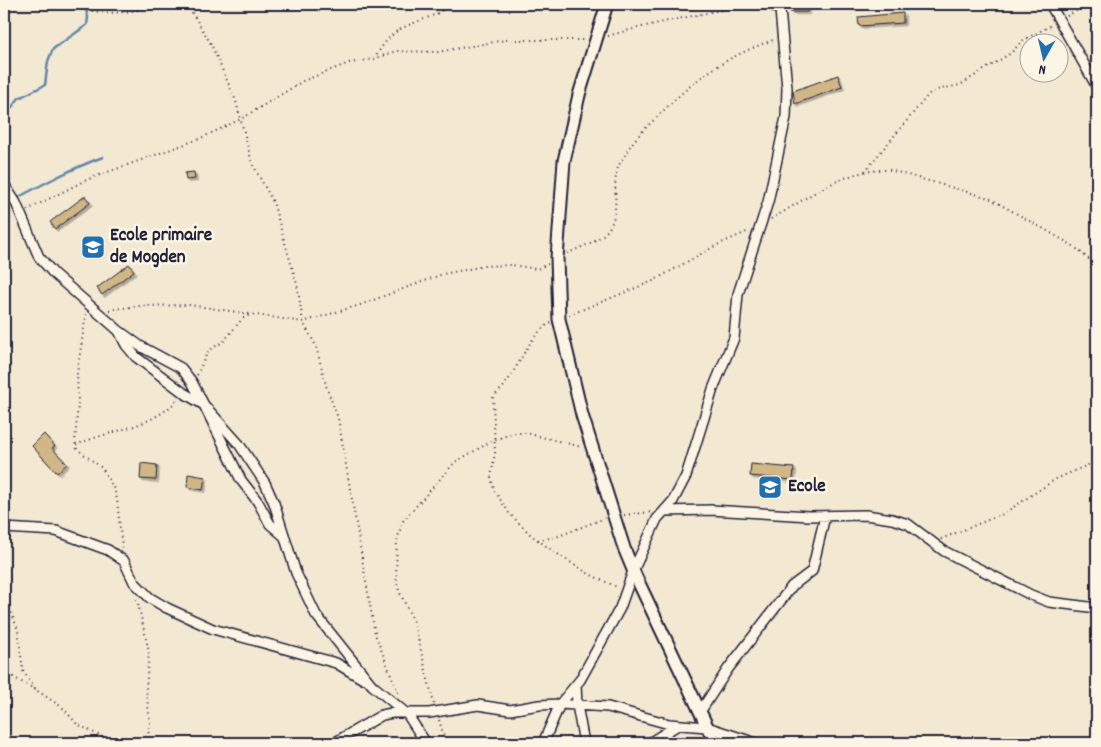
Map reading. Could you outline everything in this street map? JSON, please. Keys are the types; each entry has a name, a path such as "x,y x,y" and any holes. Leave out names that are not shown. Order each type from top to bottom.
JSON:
{"street":[{"path":"607,4 579,96 564,161 556,258 559,319 567,358 613,516 633,571 715,743"},
{"path":"543,743 560,704 576,685 612,623 657,519 673,501 686,476 713,389 734,338 738,294 768,202 786,117 787,88 780,10 770,4"},
{"path":"1050,4 1097,87"},
{"path":"4,184 21,214 39,257 118,330 140,346 182,368 192,382 241,480 258,502 270,524 285,536"},
{"path":"118,330 126,345 136,357 184,393 204,405 239,444 265,483 274,503 296,573 316,615 372,685"},
{"path":"664,511 711,510 825,516 866,516 892,519 908,524 932,543 1031,595 1049,602 1097,608"},
{"path":"700,712 728,669 792,586 812,571 825,516"},
{"path":"4,528 46,529 68,534 108,550 124,561 134,582 150,598 213,629 336,663 372,685 407,714 426,743"},
{"path":"576,685 577,705 584,743"},
{"path":"334,743 350,738 382,715 436,712 478,705 510,710 539,705 560,704 608,707 678,725 707,727 756,743"},
{"path":"649,743 678,725"}],"path":[{"path":"4,6 9,4"},
{"path":"68,4 102,12 126,12 154,4"},
{"path":"187,4 211,44 236,101 252,163 273,202 297,284 303,322 316,346 327,390 338,418 375,634 400,698"},
{"path":"374,59 382,46 396,32 435,16 452,4"},
{"path":"21,214 86,180 199,139 240,119 303,81 349,63 374,59 396,51 438,52 505,40 597,40 648,24 710,14 749,4"},
{"path":"865,171 929,94 936,90 960,85 1011,53 1022,41 1089,4"},
{"path":"97,312 137,306 190,305 303,322 360,305 443,274 484,266 512,265 537,269 543,268 556,258 593,242 606,232 614,218 616,207 616,174 625,154 638,134 686,89 717,65 750,49 783,37"},
{"path":"625,593 590,574 537,540 509,513 494,490 491,477 494,440 493,398 506,385 524,354 545,326 653,281 717,245 759,225 829,184 865,171 890,170 989,198 1072,245 1097,266"},
{"path":"87,302 77,373 78,402 75,442 77,449 102,468 114,488 124,561"},
{"path":"446,743 436,712 414,622 399,591 396,576 399,527 409,512 455,462 494,440 514,433 526,432 594,451"},
{"path":"932,543 1003,514 1056,479 1097,462"},
{"path":"537,540 556,537 613,516 664,511"},
{"path":"134,582 140,620 149,652 146,689 150,724 147,743"},
{"path":"4,594 18,630 23,671 36,690"},
{"path":"4,672 62,707 77,724 114,743"}],"building":[{"path":"789,4 807,4 807,12 790,12"},
{"path":"903,13 903,23 859,26 858,17"},
{"path":"838,75 842,87 795,104 793,91"},
{"path":"194,172 195,179 186,180 185,173"},
{"path":"85,196 90,203 55,229 50,222"},
{"path":"129,264 134,271 102,295 97,288"},
{"path":"44,434 55,446 52,448 67,464 57,473 32,446"},
{"path":"141,463 157,465 156,480 140,479"},
{"path":"751,464 794,468 793,480 750,476"},
{"path":"188,474 205,477 203,490 187,487"}],"waterway":[{"path":"4,117 19,98 45,85 48,61 53,49 87,25 88,17 84,4"},
{"path":"17,198 49,181 103,157"},
{"path":"4,205 12,201"}],"place":[{"name":"Ecole primaire de Mogden","path":"93,247"},
{"name":"Ecole","path":"770,487"}]}
